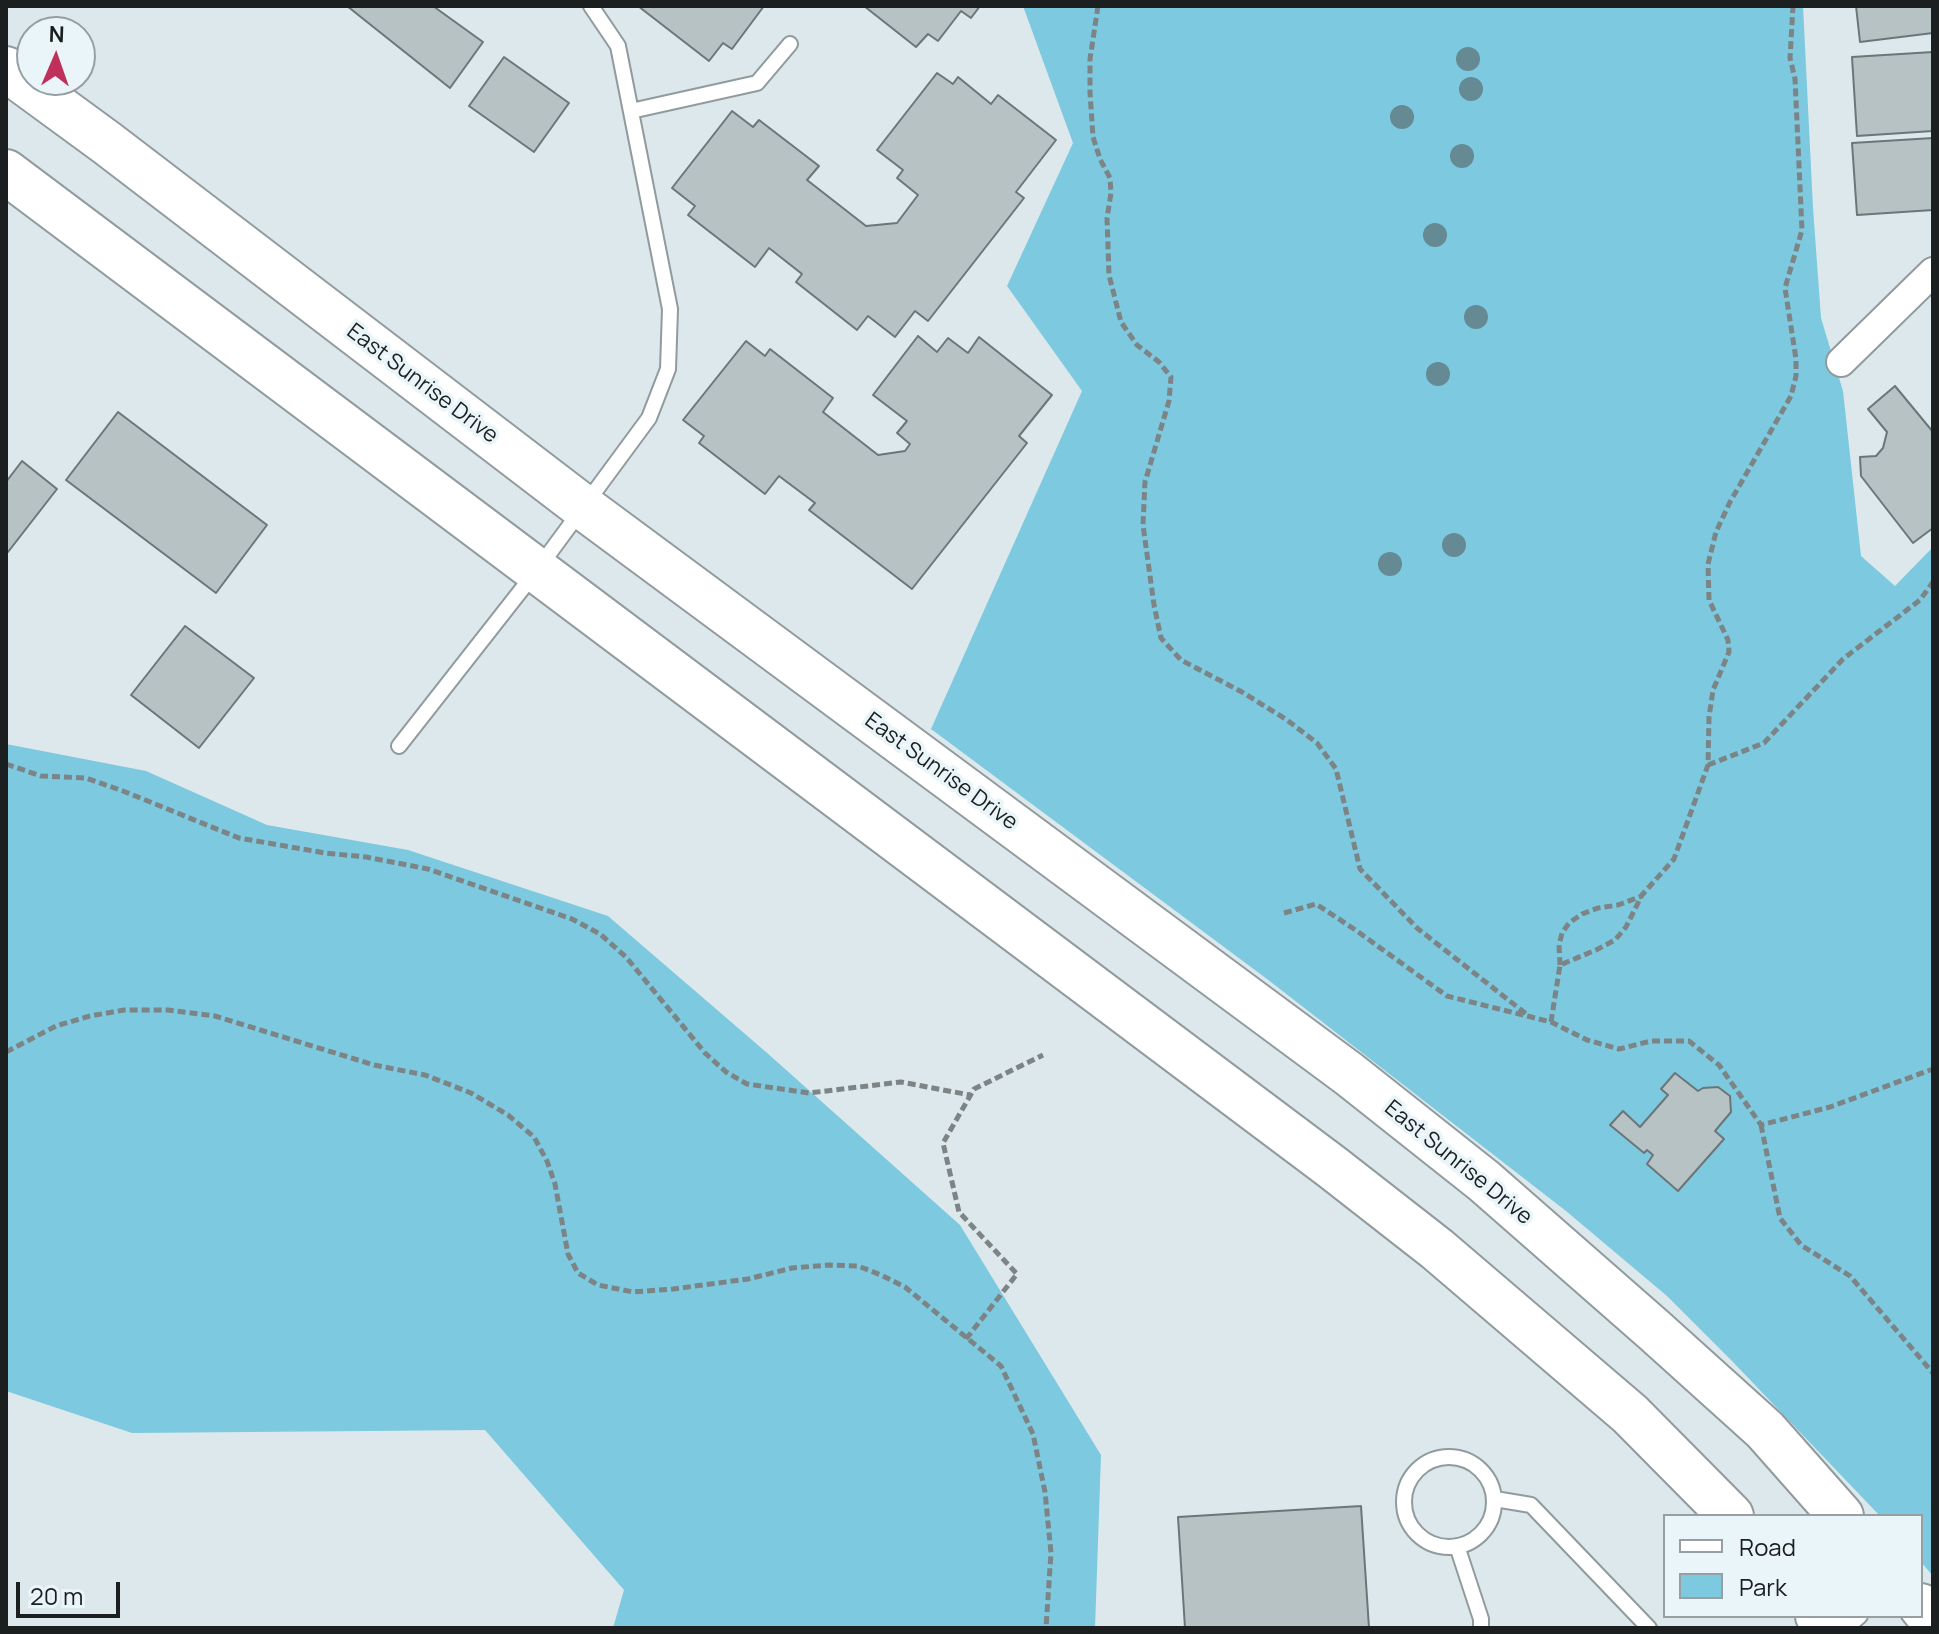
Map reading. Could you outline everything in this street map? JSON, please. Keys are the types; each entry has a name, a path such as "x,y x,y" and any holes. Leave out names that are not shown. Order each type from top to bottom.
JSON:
{"main road":[{"name":"East Sunrise Drive","path":"6,69 583,507 1349,1074 1472,1172 1765,1430 1839,1514"},
{"path":"6,172 1332,1167 1425,1240 1630,1414 1729,1514"}],"street":[{"path":"1841,362 1933,272"}],"lane":[{"path":"399,746 537,570 649,418 668,369 670,309 618,46 591,6"},
{"path":"631,111 757,83 790,44"},
{"path":"1455,1457 1470,1462 1482,1471 1491,1484 1495,1499 1490,1522 1481,1534 1457,1546 1442,1547 1421,1537 1410,1526 1404,1509 1405,1493 1416,1471 1439,1458 1455,1457"},
{"path":"1495,1499 1531,1505 1649,1628"},
{"path":"1457,1546 1481,1623 1498,1628"}],"path":[{"path":"1098,6 1090,59 1090,93 1093,137 1110,178 1107,218 1109,275 1121,322 1137,345 1159,362 1171,377 1169,401 1145,482 1143,525 1161,638 1181,660 1242,692 1317,743 1336,769 1360,869 1417,928 1530,1017"},
{"path":"1560,965 1615,940 1626,927 1642,895 1674,859 1708,765 1713,690 1729,652 1728,640 1709,600 1708,564 1716,532 1730,502 1791,396 1796,376 1785,288 1802,230 1795,79 1790,58 1793,6"},
{"path":"1708,765 1764,743 1843,659 1920,600 1933,582"},
{"path":"6,764 41,776 86,778 239,838 428,869 572,919 600,934 626,957 705,1053 726,1072 747,1084 809,1093 901,1082 970,1095"},
{"path":"1551,1022 1560,965 1559,945 1569,923 1582,914 1642,895"},
{"path":"1284,913 1316,904 1447,996 1551,1022 1587,1040 1619,1049 1651,1041 1689,1041 1719,1065 1761,1125 1780,1218 1801,1245 1850,1276 1933,1373"},
{"path":"6,1052 56,1026 124,1010 168,1010 215,1016 374,1065 425,1075 471,1093 508,1115 534,1137 547,1161 555,1184 568,1254 578,1273 598,1285 633,1292 748,1279 792,1268 829,1265 858,1266 905,1287 1001,1366 1033,1434 1045,1492 1051,1553 1046,1628"},
{"path":"966,1339 1017,1274 959,1212 943,1143 974,1089 1043,1055"},
{"path":"1761,1125 1830,1107 1933,1069"}],"green space":[{"path":"1023,6 1803,6 1821,318 1843,391 1861,556 1895,586 1933,547 1933,1576 1923,1564 1923,1514 1878,1514 1667,1296 1566,1211 1267,979 931,729 1082,391 1007,286 1073,143"},
{"path":"6,744 146,771 267,825 408,850 608,916 960,1225 1101,1455 1095,1628 613,1628 624,1590 485,1430 132,1433 6,1391"}],"building":[{"path":"347,6 433,6 483,42 450,88"},
{"path":"638,6 764,6 732,49 723,43 709,61"},
{"path":"864,6 980,6 971,18 961,11 938,41 928,34 916,47"},
{"path":"1856,6 1933,6 1933,33 1860,42"},
{"path":"1933,52 1933,131 1857,136 1852,57"},
{"path":"504,57 569,103 534,152 469,106"},
{"path":"937,73 953,84 958,77 991,104 998,95 1056,140 1016,192 1024,198 928,321 915,311 895,337 868,316 857,330 796,282 802,274 769,248 755,267 688,215 695,206 672,188 732,111 753,127 759,120 819,166 807,180 866,226 897,223 918,195 897,178 903,170 877,150"},
{"path":"1933,138 1933,210 1857,215 1852,143"},
{"path":"918,336 937,352 948,338 968,353 979,337 1052,395 1019,436 1027,443 912,589 809,510 815,503 779,476 765,494 699,443 704,436 683,420 746,341 765,356 770,349 833,398 823,412 878,455 905,451 910,444 897,433 907,421 873,395"},
{"path":"1895,386 1933,432 1933,528 1913,543 1861,476 1860,457 1876,456 1883,448 1887,432 1868,409"},
{"path":"118,412 267,525 216,593 66,480"},
{"path":"22,461 57,489 8,552 6,482"},
{"path":"185,626 254,678 199,748 131,695"},
{"path":"1675,1073 1698,1091 1718,1087 1730,1096 1731,1112 1715,1131 1724,1139 1678,1191 1647,1164 1653,1155 1647,1150 1644,1153 1610,1125 1623,1111 1640,1127 1668,1095 1661,1089"},
{"path":"1361,1506 1369,1628 1185,1628 1178,1517"}]}
